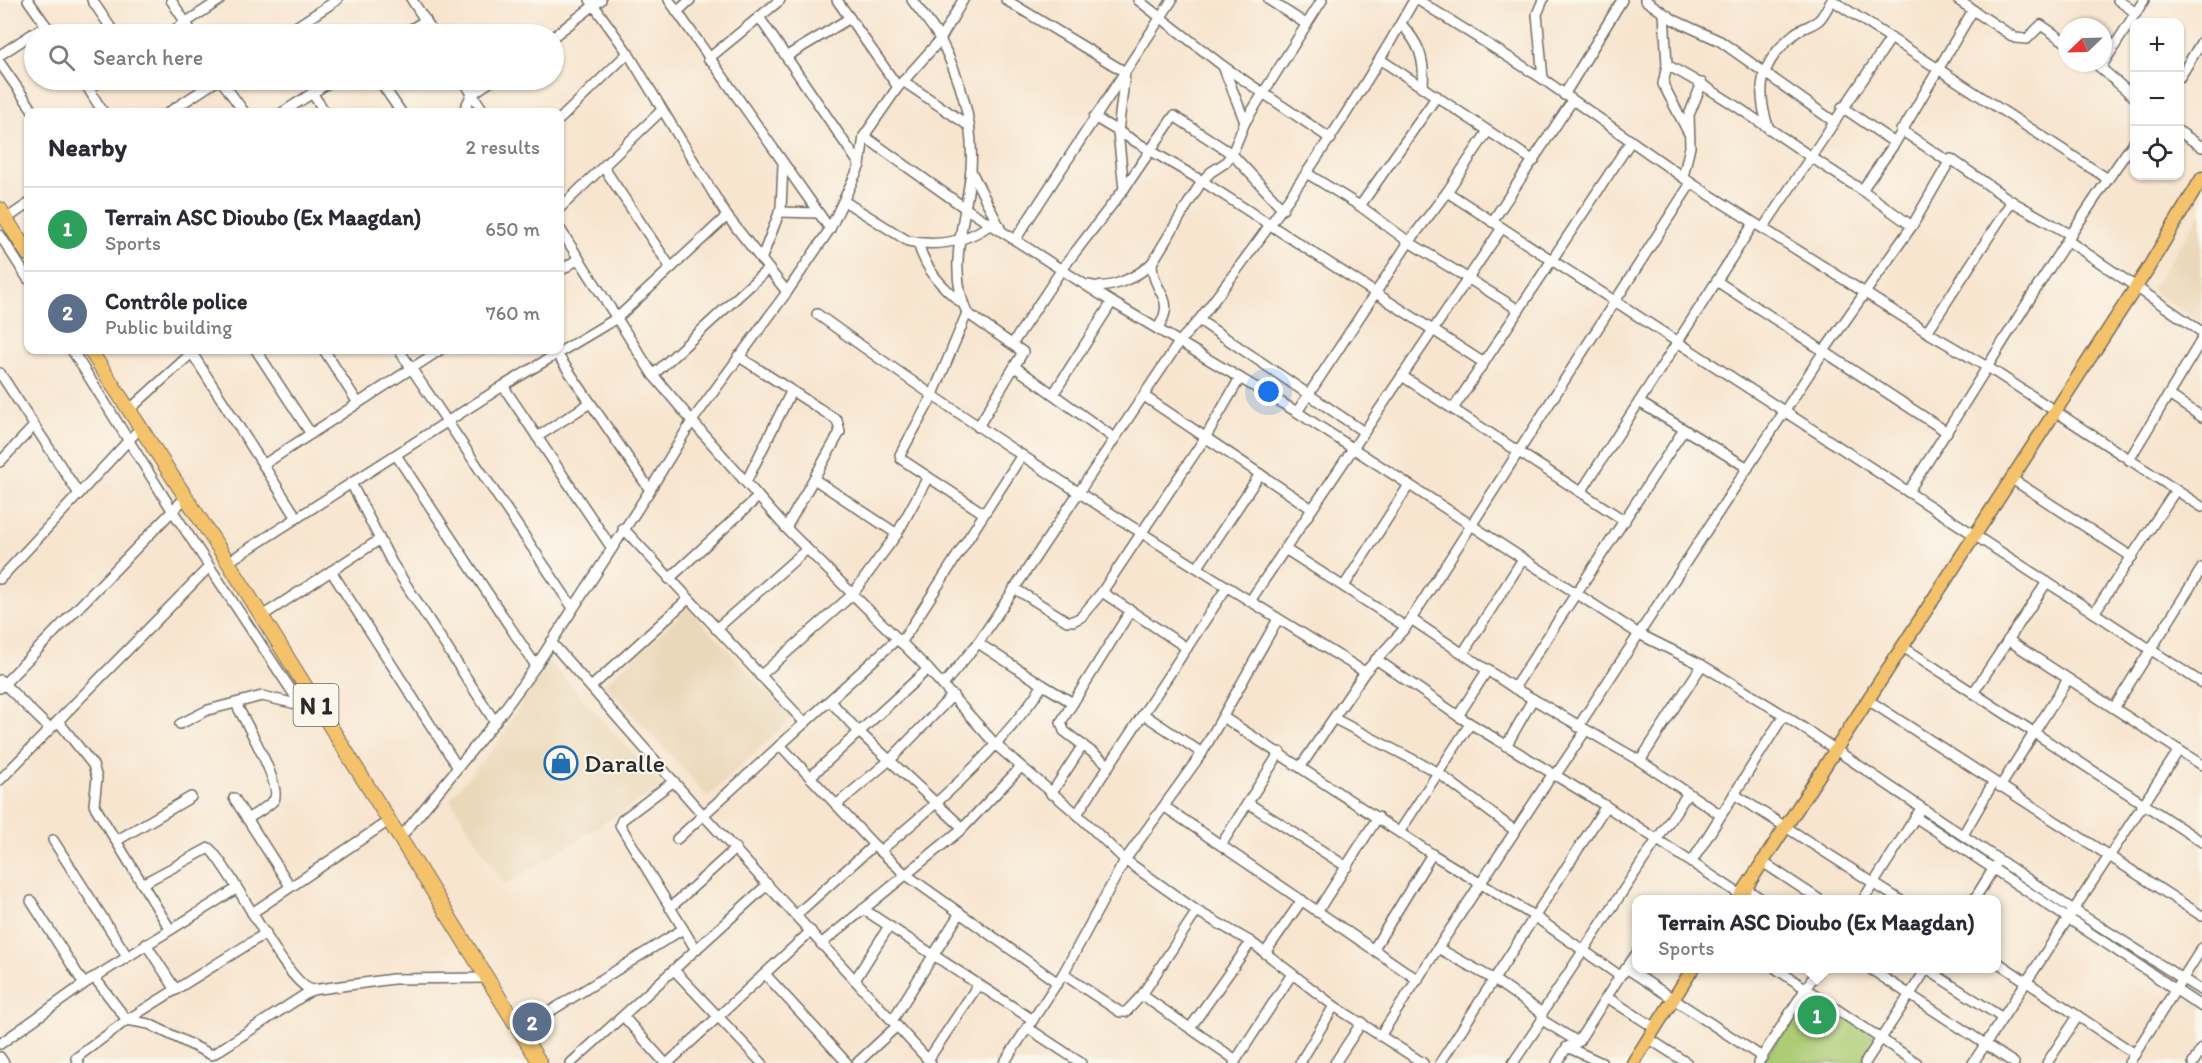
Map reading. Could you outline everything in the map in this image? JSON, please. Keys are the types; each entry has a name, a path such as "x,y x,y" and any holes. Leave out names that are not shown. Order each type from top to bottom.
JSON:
{"highway":[{"path":"3,214 24,248"},
{"name":"N 1","path":"93,354 228,562 540,1063"}],"main road":[{"path":"1741,894 2056,411 2202,178"},
{"path":"1633,1063 1690,973"}],"street":[{"path":"28,0 45,24"},
{"path":"92,0 108,24"},
{"path":"171,0 186,22"},
{"path":"183,24 220,0"},
{"path":"300,24 337,0"},
{"path":"412,0 429,24"},
{"path":"669,0 708,59 830,229"},
{"path":"677,12 690,0"},
{"path":"708,59 780,0"},
{"path":"837,0 901,84 969,126"},
{"path":"912,0 940,40 962,96 969,126 971,170 957,259 966,309 932,397 900,455 901,459 984,513"},
{"path":"401,837 495,722 536,666 692,421 787,292 830,229 860,165 864,136 901,84 940,40 963,0"},
{"path":"1006,0 1125,72"},
{"path":"1138,0 1223,66 1331,140"},
{"path":"1015,240 1172,0"},
{"path":"1269,0 1306,24"},
{"path":"1083,283 1093,286 1123,281 1143,271 1152,263 1202,181 1225,163 1232,154 1245,122 1322,0"},
{"path":"943,685 978,643 1180,341 1199,320 1308,174 1381,60 1416,0 1543,79 1691,183 1868,293 1927,333 1989,368 2202,507"},
{"path":"1543,0 1537,14 1543,79"},
{"path":"1492,222 1534,161 1622,0"},
{"path":"1645,0 1664,14 1720,41 1833,121"},
{"path":"1769,129 1760,101 1765,71 1777,52 1795,33 1819,20 1832,0 1936,70 2108,179"},
{"path":"1958,0 2015,38 2027,39 2041,25 2058,37"},
{"path":"2118,0 2136,13"},
{"path":"2112,46 2144,0"},
{"path":"564,28 595,2 727,216 787,292"},
{"path":"1862,190 1895,143 1973,10"},
{"path":"1664,14 1667,65 1663,84 1688,132"},
{"path":"759,17 860,165"},
{"path":"787,56 850,18"},
{"path":"419,24 426,20"},
{"path":"1401,24 1419,46 1423,58 1423,87"},
{"path":"1581,492 1718,282 1891,38"},
{"path":"0,55 24,39"},
{"path":"2184,72 2201,47"},
{"path":"564,115 628,53"},
{"path":"1381,60 1534,161"},
{"path":"0,63 30,108"},
{"path":"1667,65 1702,83 1808,158 1862,190 1912,226"},
{"path":"1223,66 1245,122"},
{"path":"1124,189 1118,132 1125,72"},
{"path":"2106,72 2130,93"},
{"path":"1683,177 1690,147 1689,116 1702,83"},
{"path":"90,90 101,108"},
{"path":"175,108 204,90"},
{"path":"228,90 241,108"},
{"path":"289,108 317,90"},
{"path":"386,90 398,108"},
{"path":"469,90 481,108"},
{"path":"465,108 472,94 478,90"},
{"path":"312,93 321,108"},
{"path":"1360,206 1437,96"},
{"path":"1842,107 1895,143"},
{"path":"564,204 661,111"},
{"path":"1013,343 1062,269 1124,189 1174,116 1232,154 1283,209"},
{"path":"1094,117 1202,181 1484,363"},
{"path":"1902,130 1949,162"},
{"path":"1297,412 1409,242 1447,192 1488,131"},
{"path":"2184,135 2202,147"},
{"path":"864,136 965,208 1112,302 1297,412 1639,634 1702,665 1784,715 1999,859 2202,1007"},
{"path":"1453,409 1631,141"},
{"path":"1908,492 1989,368 2069,237 2130,148"},
{"path":"1380,1036 1514,830 1553,775 1639,634 1824,351 1868,293 1912,226 1951,159 2069,237 2135,287 2202,332"},
{"path":"761,260 784,195 783,164"},
{"path":"604,168 671,268"},
{"path":"971,170 992,215 1003,232"},
{"path":"1308,174 1360,206 1409,242 1519,310"},
{"path":"1301,766 1365,672 1409,623 1691,183"},
{"path":"1447,192 2202,683"},
{"path":"844,201 908,241 918,243 959,241 991,224"},
{"path":"1927,333 2012,201"},
{"path":"3,214 24,206"},
{"path":"779,212 818,213"},
{"path":"564,348 617,318 727,216"},
{"path":"1250,601 1502,228"},
{"path":"0,235 24,273"},
{"path":"564,236 653,375 692,421 806,550 928,669 996,745 1077,814 1125,860 1197,911 1251,942 1334,1006 1362,1022 1409,1060 1423,1063"},
{"path":"918,243 922,257 932,275 966,309 1023,352 978,426"},
{"path":"564,268 578,259"},
{"path":"1152,263 1152,274 1167,306 1166,315 1158,328"},
{"path":"653,375 768,269"},
{"path":"1718,282 1947,432"},
{"path":"1053,393 1112,302"},
{"path":"817,314 932,397 1227,587 1365,672"},
{"path":"1199,320 1364,432"},
{"path":"2129,460 2202,339"},
{"path":"74,354 172,510 301,705"},
{"path":"129,410 188,354"},
{"path":"194,354 297,518"},
{"path":"259,354 311,434"},
{"path":"327,354 358,403"},
{"path":"402,354 573,608"},
{"path":"263,465 434,354"},
{"path":"228,562 553,354"},
{"path":"557,354 650,490"},
{"path":"738,356 837,420 840,426 814,479 786,528"},
{"path":"1015,367 1114,438"},
{"path":"0,373 79,494"},
{"path":"1402,376 1625,521"},
{"path":"1014,588 1067,621 1081,617 1102,592 1205,438 1240,378"},
{"path":"503,386 611,547"},
{"path":"746,482 791,392"},
{"path":"2169,395 2202,417"},
{"path":"1144,396 1312,509"},
{"path":"1639,402 1683,431 1748,468"},
{"path":"537,436 590,403"},
{"path":"0,462 34,426"},
{"path":"0,579 141,427"},
{"path":"1514,688 1683,431"},
{"path":"396,455 536,666"},
{"path":"677,838 899,641 1022,455"},
{"path":"1198,567 1260,474"},
{"path":"760,676 852,595 897,534 928,477"},
{"path":"814,479 897,534"},
{"path":"2012,479 2132,557"},
{"path":"351,483 379,540 495,722"},
{"path":"1344,586 1409,485"},
{"path":"2094,613 2176,490"},
{"path":"50,729 1,684 186,497"},
{"path":"669,579 758,497"},
{"path":"623,528 805,723"},
{"path":"262,616 379,540"},
{"path":"1286,549 1344,586 1463,653 1514,688 1582,729 1640,761 1721,815"},
{"path":"717,629 806,550"},
{"path":"1463,653 1523,559"},
{"path":"0,780 209,567"},
{"path":"2114,708 2202,568"},
{"path":"331,571 457,766"},
{"path":"1974,693 2047,582"},
{"path":"1077,814 1227,587"},
{"path":"1102,592 1187,648"},
{"path":"591,687 688,599"},
{"path":"1109,765 1061,727 1073,703 1131,610"},
{"path":"1004,1063 1060,978 1125,860 1202,753 1278,619"},
{"path":"2008,640 2202,765"},
{"path":"551,642 704,815 929,1061 978,985"},
{"path":"978,643 1073,703"},
{"path":"1903,647 2202,842"},
{"path":"1376,659 1470,724 1606,806 1741,894"},
{"path":"1640,761 1702,665"},
{"path":"810,777 928,669"},
{"path":"1458,716 1488,669"},
{"path":"1963,835 1996,785 2035,733 2068,679"},
{"path":"796,915 877,848 938,803 996,745 1042,685"},
{"path":"836,805 890,760 953,695"},
{"path":"180,724 208,710 268,696 319,710"},
{"path":"1506,746 1533,699"},
{"path":"1868,700 1996,785 2202,916"},
{"path":"831,702 859,732 963,828"},
{"path":"236,704 277,792 274,800 247,819"},
{"path":"1143,714 1202,753"},
{"path":"1691,863 1784,715"},
{"path":"1224,717 1432,854 1533,916 1583,951 1673,999 1760,1060 1816,973"},
{"path":"1335,718 1437,772 1514,830"},
{"path":"58,720 93,765 97,778 94,806 171,929"},
{"path":"1400,831 1470,724"},
{"path":"780,745 877,848 905,874 1060,978 1120,1012 1131,1009 1142,995 1197,911"},
{"path":"1052,794 1083,745"},
{"path":"1973,1063 2001,1017 2073,914 2179,750"},
{"path":"1221,845 1280,752"},
{"path":"821,944 963,828 1021,767"},
{"path":"674,781 622,820 620,825 696,950"},
{"path":"1513,1063 1583,951 1688,793"},
{"path":"1734,794 1893,895"},
{"path":"116,841 190,797"},
{"path":"234,798 290,886"},
{"path":"1248,802 1347,867"},
{"path":"1440,1063 1606,806"},
{"path":"1165,807 1418,980"},
{"path":"1867,895 1921,807"},
{"path":"1317,912 1378,817"},
{"path":"1915,818 1993,869 2202,991"},
{"path":"252,913 390,820"},
{"path":"53,840 127,956"},
{"path":"142,884 209,848 217,855 236,889 303,988 312,990 393,979 488,978"},
{"path":"670,908 736,848"},
{"path":"1373,950 1432,854"},
{"path":"1977,895 1999,859"},
{"path":"1761,861 1812,895"},
{"path":"571,1063 768,884"},
{"path":"0,1044 94,977 236,889"},
{"path":"32,900 84,984"},
{"path":"1264,953 1302,900"},
{"path":"863,909 978,985 1081,1063"},
{"path":"857,1063 894,1023 960,913"},
{"path":"855,980 889,926"},
{"path":"520,1030 683,929"},
{"path":"623,1016 671,1062 811,931"},
{"path":"79,1063 76,1058 127,1020 266,933"},
{"path":"1190,1028 1251,942"},
{"path":"146,944 176,990"},
{"path":"1438,948 1493,979 1578,1042"},
{"path":"2129,1063 2174,988 2202,948"},
{"path":"1557,1063 1568,1047 1578,1042 1632,960"},
{"path":"2001,965 2135,1054"},
{"path":"674,970 762,1063"},
{"path":"1781,973 1917,1063"},
{"path":"1875,973 2014,1063"},
{"path":"1865,1063 1911,997 1925,973"},
{"path":"1933,973 2001,1017"},
{"path":"765,974 847,1063"},
{"path":"1142,995 1235,1061 1292,974"},
{"path":"94,977 127,1020 149,1024 212,1055 312,990"},
{"path":"1608,998 1687,1063"},
{"path":"1300,1063 1334,1006"},
{"path":"2047,1063 2078,1016"},
{"path":"1335,1063 1362,1022"},
{"path":"1568,1047 1602,1063"},
{"path":"2193,1063 2202,1048"},
{"path":"0,1057 3,1063"}],"shaded area":[{"path":"2202,212 2202,323 2151,290"},
{"path":"688,607 792,718 708,797 605,684"},
{"name":"Daralle","path":"548,661 663,786 505,885 450,799 499,740"}],"green space":[{"path":"1808,992 1877,1038 1861,1063 1762,1063"}],"place":[{"name":"Daralle","path":"561,763"},
{"name":"Terrain ASC Dioubo (Ex Maagdan)","path":"1817,1015"},
{"name":"Contrôle police","path":"532,1022"}]}
